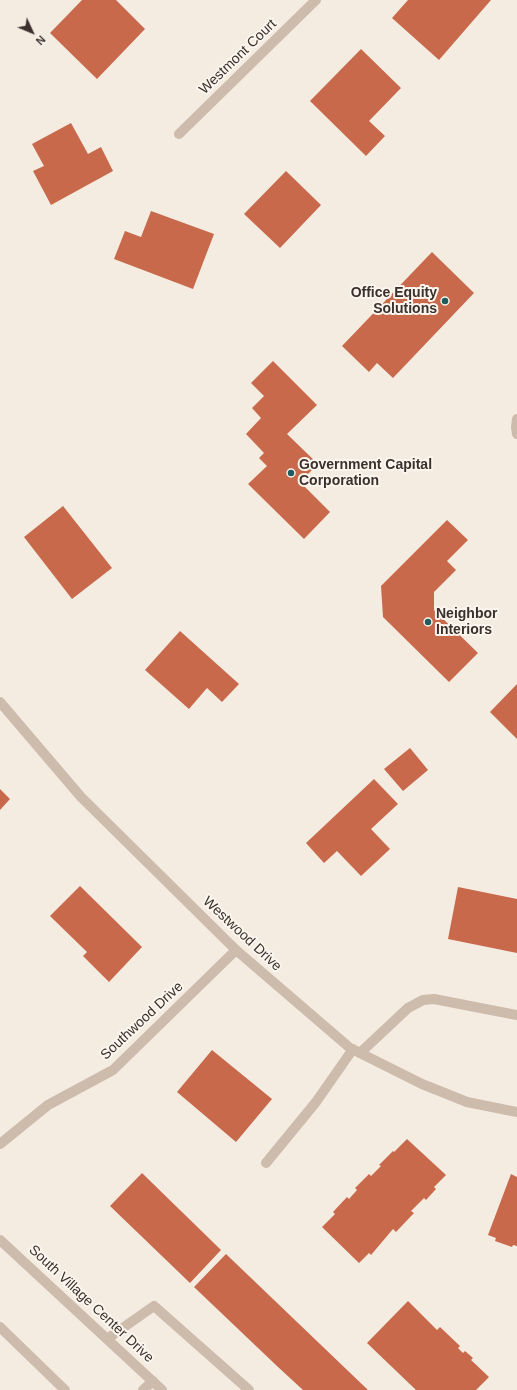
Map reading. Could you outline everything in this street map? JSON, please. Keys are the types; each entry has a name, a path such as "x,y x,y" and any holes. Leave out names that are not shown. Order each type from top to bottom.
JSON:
{"street":[{"name":"Westmont Court","path":"179,134 316,0"},
{"path":"517,418 517,434"},
{"name":"Westwood Drive","path":"0,702 82,797 236,950 350,1048 422,1084 467,1102 517,1112"},
{"name":"Southwood Drive","path":"0,1144 48,1104 113,1070 236,950"},
{"path":"266,1163 356,1051 408,1008 423,1000 434,999 517,1015"},
{"name":"South Village Center Drive","path":"0,1240 162,1390"},
{"path":"107,1339 154,1306 249,1390"},
{"path":"0,1327 65,1390"},
{"path":"143,1390 153,1381"}],"building":[{"path":"82,0 116,0 145,29 97,79 50,33"},
{"path":"408,0 491,0 439,60 392,18"},
{"path":"361,49 401,88 369,121 385,136 366,156 310,101"},
{"path":"71,123 88,154 101,147 113,171 51,205 33,171 44,166 32,144"},
{"path":"286,171 321,205 280,248 244,214"},
{"path":"151,211 214,234 193,289 114,259 125,231 141,237"},
{"path":"432,252 474,293 393,378 377,363 369,372 342,346"},
{"path":"273,361 317,405 287,434 318,464 300,482 330,512 304,539 248,484 267,466 259,458 264,453 246,434 261,418 252,408 264,396 251,383"},
{"path":"63,506 112,568 72,599 24,537"},
{"path":"447,520 468,540 447,561 456,570 434,592 434,610 478,653 449,682 383,617 381,586"},
{"path":"180,631 239,684 222,702 207,688 189,709 145,670"},
{"path":"517,684 517,739 490,712"},
{"path":"410,748 428,770 403,791 384,769"},
{"path":"374,779 398,804 371,829 390,849 361,876 337,851 324,863 306,843"},
{"path":"0,789 10,799 0,810"},
{"path":"80,886 142,947 109,982 83,956 87,952 50,916"},
{"path":"458,887 517,899 517,953 448,939"},
{"path":"212,1050 272,1099 236,1142 177,1092"},
{"path":"407,1139 446,1175 434,1187 436,1189 426,1200 424,1198 411,1211 414,1213 396,1232 393,1229 371,1255 369,1253 359,1263 322,1227 335,1214 333,1212 347,1197 349,1199 357,1190 355,1188 369,1174 371,1176 381,1166 379,1165"},
{"path":"142,1173 221,1250 190,1283 110,1206"},
{"path":"511,1174 517,1177 517,1246 513,1245 512,1247 495,1241 496,1238 488,1235"},
{"path":"226,1254 368,1390 303,1390 194,1287"},
{"path":"408,1301 437,1330 440,1327 460,1346 458,1348 463,1353 465,1351 473,1358 471,1360 489,1377 476,1390 416,1390 367,1343"}],"place":[{"name":"Office Equity Solutions","path":"445,301"},
{"name":"Government Capital Corporation","path":"291,473"},
{"name":"Neighbor Interiors","path":"428,622"}]}
